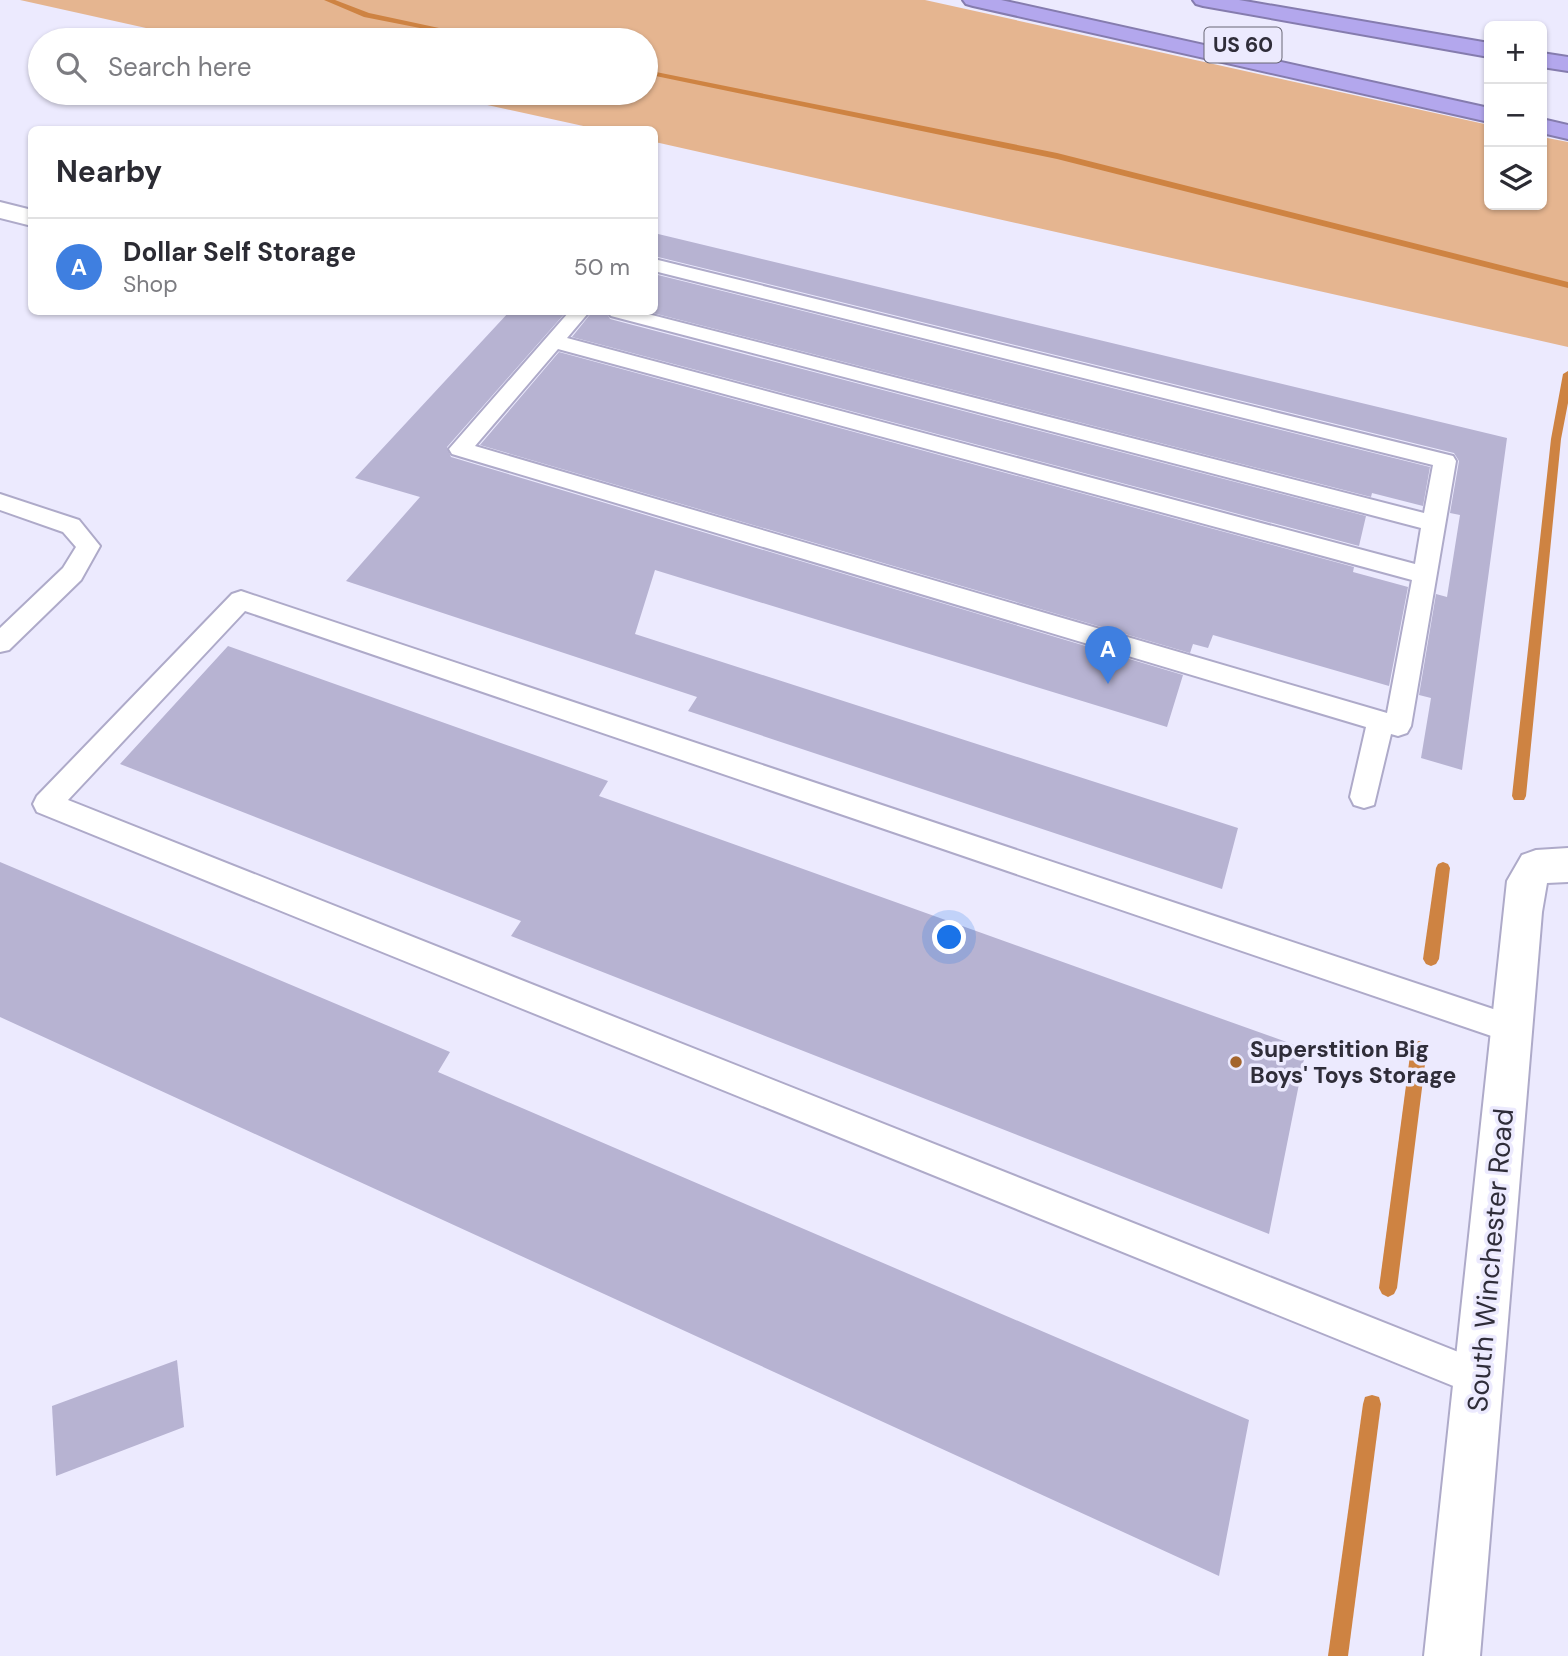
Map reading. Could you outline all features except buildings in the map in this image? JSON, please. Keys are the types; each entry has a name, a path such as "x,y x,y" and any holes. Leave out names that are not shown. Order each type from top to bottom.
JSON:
{"highway":[{"path":"972,0 1484,114"},
{"name":"US 60","path":"998,0 1407,75"},
{"name":"US 60","path":"1203,0 1484,49"},
{"path":"1306,0 1484,29"},
{"path":"1547,61 1568,64"},
{"path":"1547,127 1568,132"}],"street":[{"path":"0,210 28,217"},
{"name":"South Winchester Road","path":"1452,1656 1521,912 1527,881 1552,866"}],"lane":[{"path":"576,315 460,449 1398,726 1446,461 658,266"},
{"path":"630,315 1434,523"},
{"path":"554,341 1424,575"},
{"path":"0,502 71,526 88,546 72,574 0,643"},
{"path":"1478,1378 47,804 241,600 1512,1029"},
{"path":"1364,797 1380,721"}],"shaded area":[{"path":"20,0 925,0 1484,124 1484,210 1547,210 1547,138 1568,142 1568,347 658,143 658,126 583,126 488,105 658,105 658,28 146,28"}],"waterway":[{"path":"328,0 367,15 431,28"},
{"path":"658,74 1057,156 1568,285"},
{"path":"1519,796 1556,439 1568,374"},
{"path":"1431,959 1443,868"},
{"path":"1388,1288 1419,1048"},
{"path":"1338,1656 1372,1404"}],"place":[{"name":"Dollar Self Storage","path":"1108,684"},
{"name":"Superstition Big Boys' Toys Storage","path":"1236,1062"}]}
